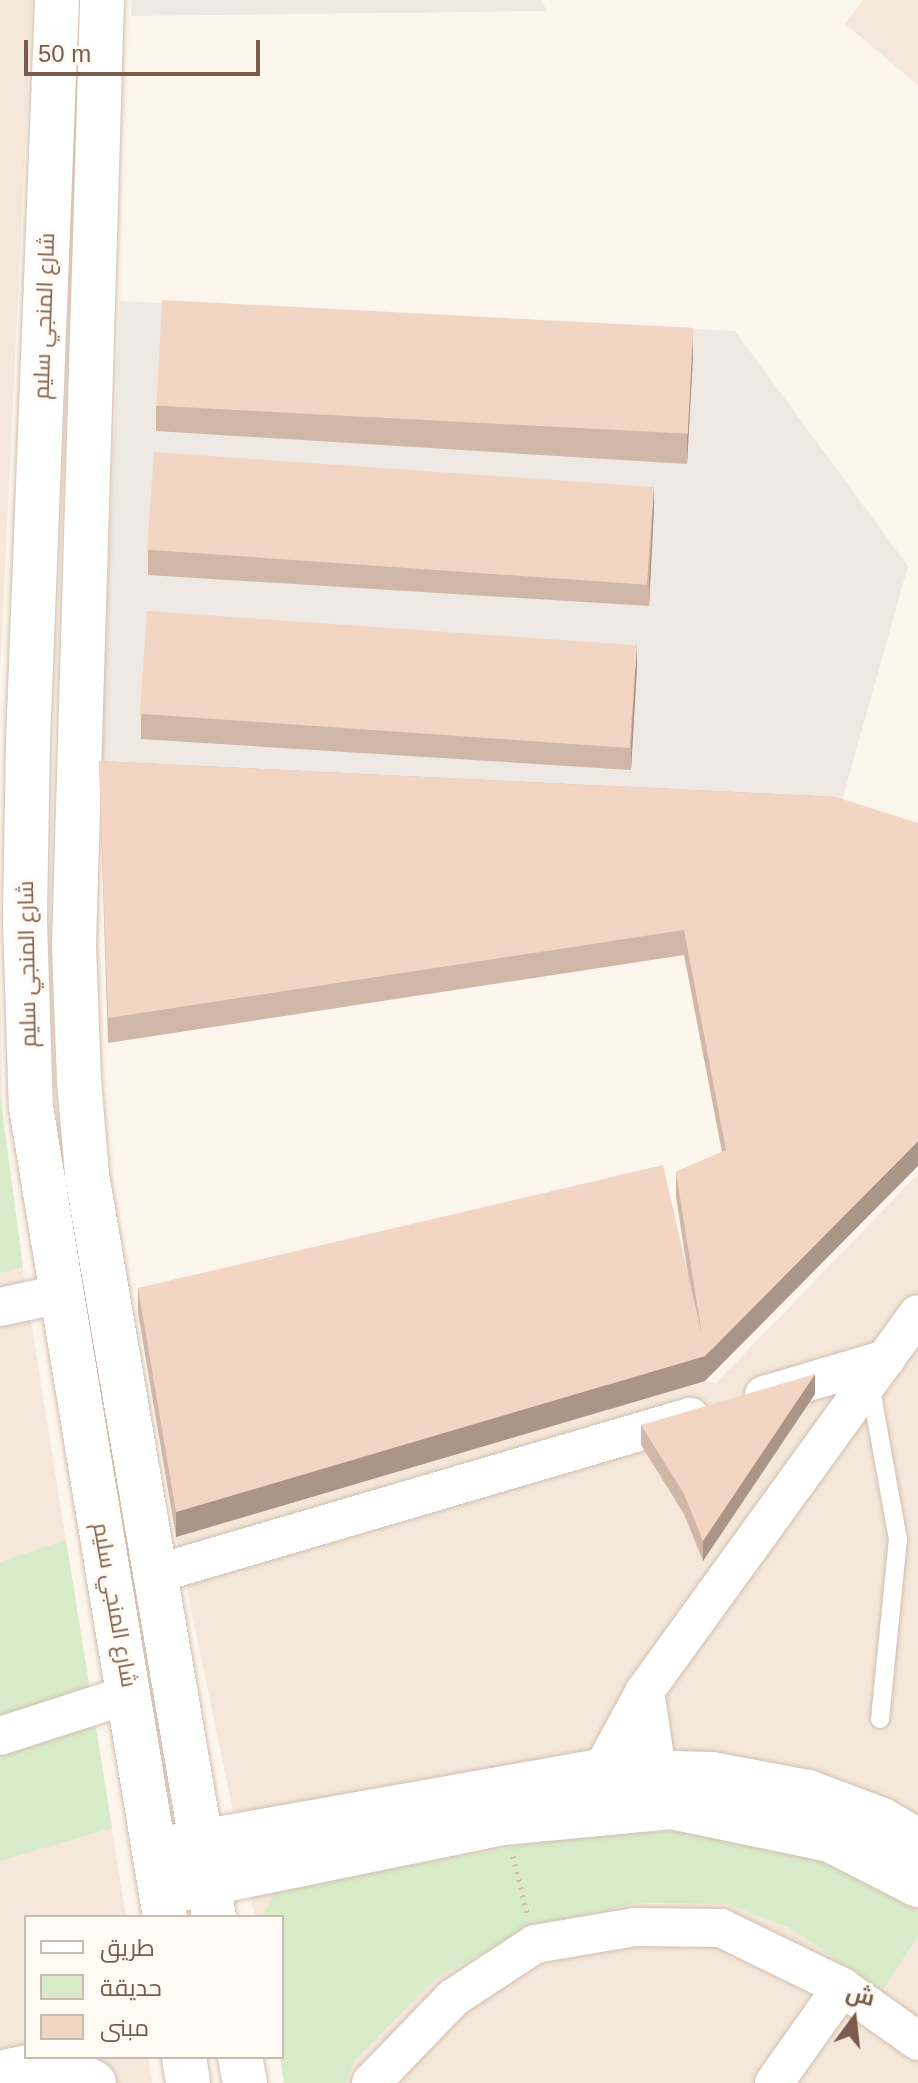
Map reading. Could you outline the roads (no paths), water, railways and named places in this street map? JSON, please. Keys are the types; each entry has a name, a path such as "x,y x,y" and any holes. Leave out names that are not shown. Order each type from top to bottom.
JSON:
{"main road":[{"name":"شارع المنجي سليم","path":"57,0 25,921 31,1107 164,1910"},
{"name":"شارع المنجي سليم","path":"102,0 74,945 87,1175 152,1575 208,1883"},
{"path":"164,1910 208,1883 599,1771 830,1840 918,1885"},
{"path":"156,1850 208,1883 503,1823 581,1812 712,1774 808,1792 882,1820 918,1841"},
{"path":"184,2059 188,2083"},
{"path":"240,2059 245,2083"},
{"path":"38,2063 94,2083"}],"street":[{"path":"0,1307 60,1294"},
{"path":"581,1812 599,1771 645,1691 918,1314"},
{"path":"152,1575 726,1406 878,1370"},
{"path":"645,1691 664,1789"},
{"path":"0,1736 130,1694"},
{"path":"371,2083 453,1998 535,1944 634,1927 721,1928 842,1987 918,2041"},
{"path":"774,2083 842,1987"}],"lane":[{"path":"878,1370 898,1539 880,1719"}]}
